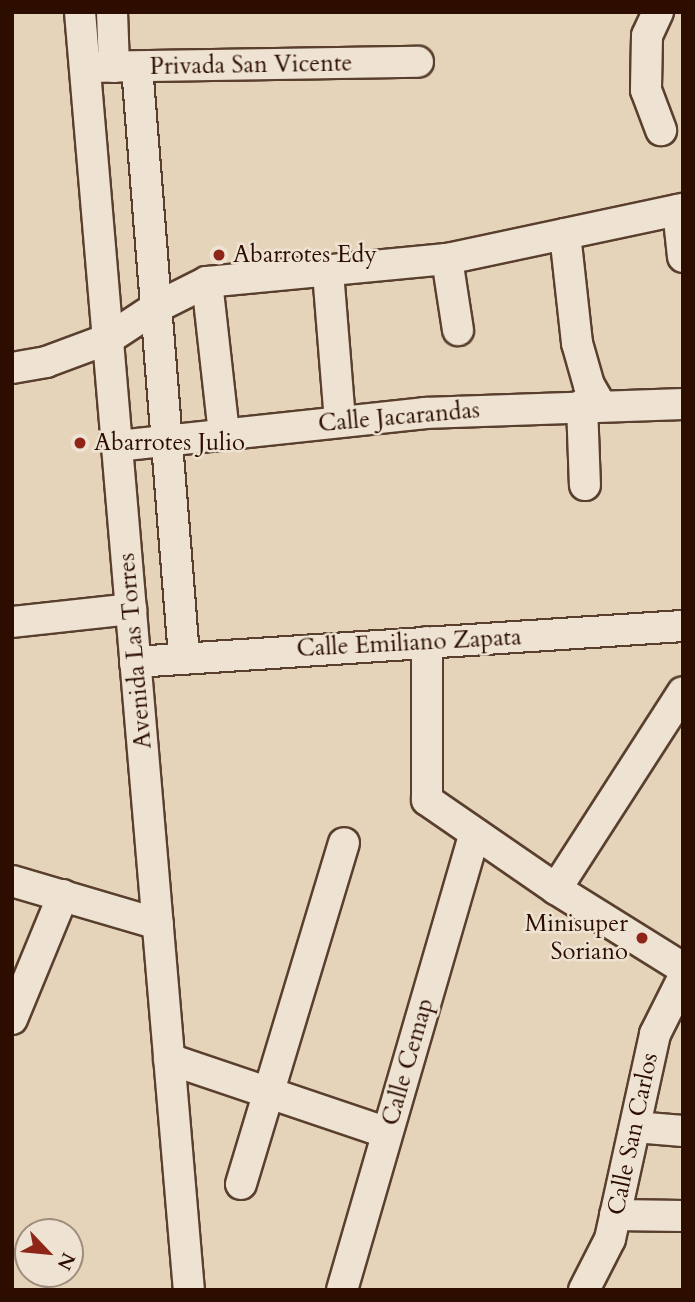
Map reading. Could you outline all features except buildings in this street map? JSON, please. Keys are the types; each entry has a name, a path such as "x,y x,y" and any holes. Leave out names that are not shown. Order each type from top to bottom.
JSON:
{"street":[{"name":"Avenida Las Torres","path":"80,12 112,67 108,339 189,1290"},
{"path":"112,12 112,67 155,308 169,439 184,656"},
{"path":"658,12 648,36 646,90 661,130"},
{"name":"Privada San Vicente","path":"112,67 418,62"},
{"path":"12,368 46,362 108,339 155,308 206,282 447,259 681,210 683,257"},
{"path":"565,234 577,343 589,385 591,404 585,485"},
{"path":"447,259 458,330"},
{"path":"328,272 340,422"},
{"path":"206,282 225,434"},
{"name":"Calle Jacarandas","path":"117,446 340,422 591,404 683,404"},
{"path":"12,622 131,609"},
{"name":"Calle Emiliano Zapata","path":"135,662 184,656 683,626"},
{"path":"427,642 427,800 474,835 556,889 683,968"},
{"path":"556,889 683,692"},
{"name":"Calle Cemap","path":"342,1290 474,835"},
{"path":"241,1184 345,842"},
{"path":"12,881 158,924"},
{"path":"12,1019 63,895"},
{"name":"Calle San Carlos","path":"584,1290 610,1239 655,1034 683,978"},
{"path":"169,1059 387,1133"},
{"path":"635,1127 683,1130"},
{"path":"615,1215 683,1216"}],"place":[{"name":"Abarrotes Edy","path":"219,255"},
{"name":"Abarrotes Julio","path":"80,443"},
{"name":"Minisuper Soriano","path":"642,938"}]}
